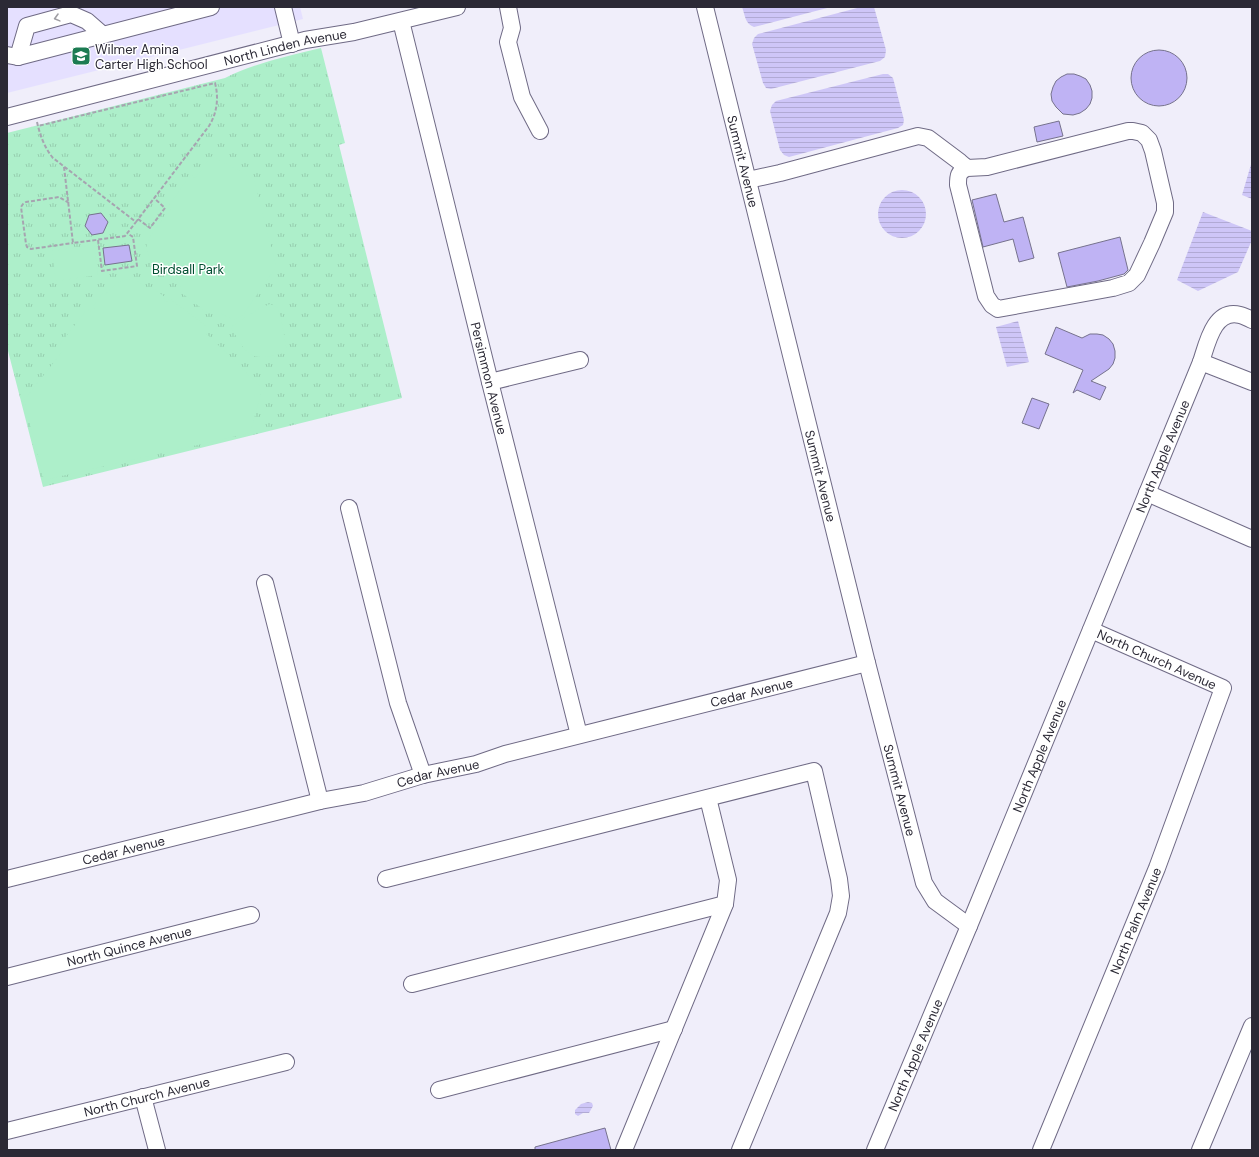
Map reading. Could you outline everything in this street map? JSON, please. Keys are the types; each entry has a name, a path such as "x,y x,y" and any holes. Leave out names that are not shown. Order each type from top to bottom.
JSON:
{"street":[{"path":"12,56 103,35 208,7"},
{"path":"283,7 292,44"},
{"name":"North Linden Avenue","path":"7,117 292,44 354,32 457,7"},
{"path":"508,7 512,28 508,42 522,98 540,131"},
{"name":"Summit Avenue","path":"705,7 867,663 924,883 935,901 969,926"},
{"path":"12,56 26,26 71,14 87,21 103,35"},
{"name":"Persimmon Avenue","path":"401,21 579,735"},
{"path":"748,180 780,173 918,136 928,138 966,168 987,167 1133,130 1142,133 1149,140 1165,203 1165,212 1137,275 1129,283 1113,288 998,309 992,305 986,296 958,185 958,177 961,171 966,168"},
{"name":"North Apple Avenue","path":"875,1150 969,926 1201,362 1211,331 1220,319 1228,315 1239,314 1252,320"},
{"path":"490,382 580,360"},
{"path":"1201,362 1252,382"},
{"path":"1147,493 1252,539"},
{"path":"349,508 398,703 423,775"},
{"path":"265,583 320,801"},
{"name":"North Church Avenue","path":"1091,630 1223,688"},
{"name":"Cedar Avenue","path":"7,879 320,801 364,793 423,775 476,764 505,754 867,663"},
{"name":"North Palm Avenue","path":"1041,1150 1156,868 1223,688"},
{"path":"386,879 814,771 839,879 841,896 838,913 740,1150"},
{"path":"624,1150 725,904 728,880 708,798"},
{"path":"412,984 725,904"},
{"name":"North Quince Avenue","path":"7,977 251,915"},
{"path":"1200,1150 1252,1026"},
{"path":"439,1090 674,1029"},
{"name":"North Church Avenue","path":"7,1131 286,1062"},
{"path":"143,1097 157,1150"}],"path":[{"path":"38,126 215,83 217,98 213,120 125,236 31,249 28,247 26,244 21,206 26,202 59,197 69,203"},
{"path":"34,110 47,151 52,158 136,222"},
{"path":"64,167 73,243"},
{"path":"138,219 150,228 165,208 154,198"},
{"path":"98,240 102,271 137,266 133,237 127,233"}],"shaded area":[{"name":"Wilmer Amina Carter High School","path":"7,7 300,7 303,19 7,93"},
{"path":"742,7 831,7 754,27 747,21"},
{"path":"861,7 874,7 886,50 885,57 880,61 771,89 766,88 763,83 752,44 754,38 758,34"},
{"path":"888,74 893,78 904,120 903,125 898,128 789,157 784,155 780,150 770,111 772,105 776,101"},
{"path":"1252,161 1252,199 1242,195"},
{"path":"897,190 907,190 919,197 926,209 926,219 919,231 907,238 897,238 889,234 882,227 878,219 878,209 882,201 889,194"},
{"path":"1203,212 1252,231 1252,240 1238,272 1198,291 1177,280"},
{"path":"1018,321 1029,362 1007,367 996,327"},
{"path":"588,1102 592,1103 593,1106 589,1113 583,1113 578,1116 575,1114 575,1110 581,1104"}],"green space":[{"name":"Birdsall Park","path":"321,48 345,143 339,145 402,398 43,487 7,347 7,133 225,78 260,64"},
{"path":"212,156 254,179 276,267 243,315 233,320 213,309 209,314 178,290 181,285 154,263 147,251 147,243 151,235 171,209 168,206 191,175 195,178"},
{"path":"94,245 98,275 56,281 52,251"},
{"path":"129,279 136,280 149,289 151,287 165,297 163,300 166,302 170,299 206,326 203,331 261,387 261,394 250,433 44,480 24,400 62,352 58,347 87,309 92,313 95,308 93,306 103,293 105,295 116,284"},
{"path":"270,304 278,308 287,352 266,357 258,357 247,352 231,327 260,308"}],"building":[{"path":"1153,50 1165,50 1175,54 1183,62 1187,72 1187,84 1183,94 1175,102 1165,106 1153,106 1143,102 1135,94 1131,84 1131,72 1135,62 1143,54"},
{"path":"1067,74 1074,74 1086,79 1092,91 1090,104 1080,113 1073,115 1063,114 1052,101 1051,94 1056,81"},
{"path":"1059,121 1063,136 1037,142 1034,127"},
{"path":"996,194 1004,222 1023,217 1034,258 1019,262 1013,239 983,247 972,200"},
{"path":"101,213 108,222 103,233 92,235 85,226 89,215"},
{"path":"1120,237 1128,270 1124,274 1067,287 1058,253"},
{"path":"129,245 132,261 105,265 103,248"},
{"path":"1056,327 1082,338 1090,334 1103,335 1113,344 1115,358 1113,364 1109,369 1091,381 1106,387 1100,400 1077,390 1073,393 1083,370 1045,354"},
{"path":"1032,398 1049,404 1039,429 1022,423"},
{"path":"605,1128 611,1150 535,1150 535,1147"}],"place":[{"name":"Wilmer Amina Carter High School","path":"81,56"}]}
